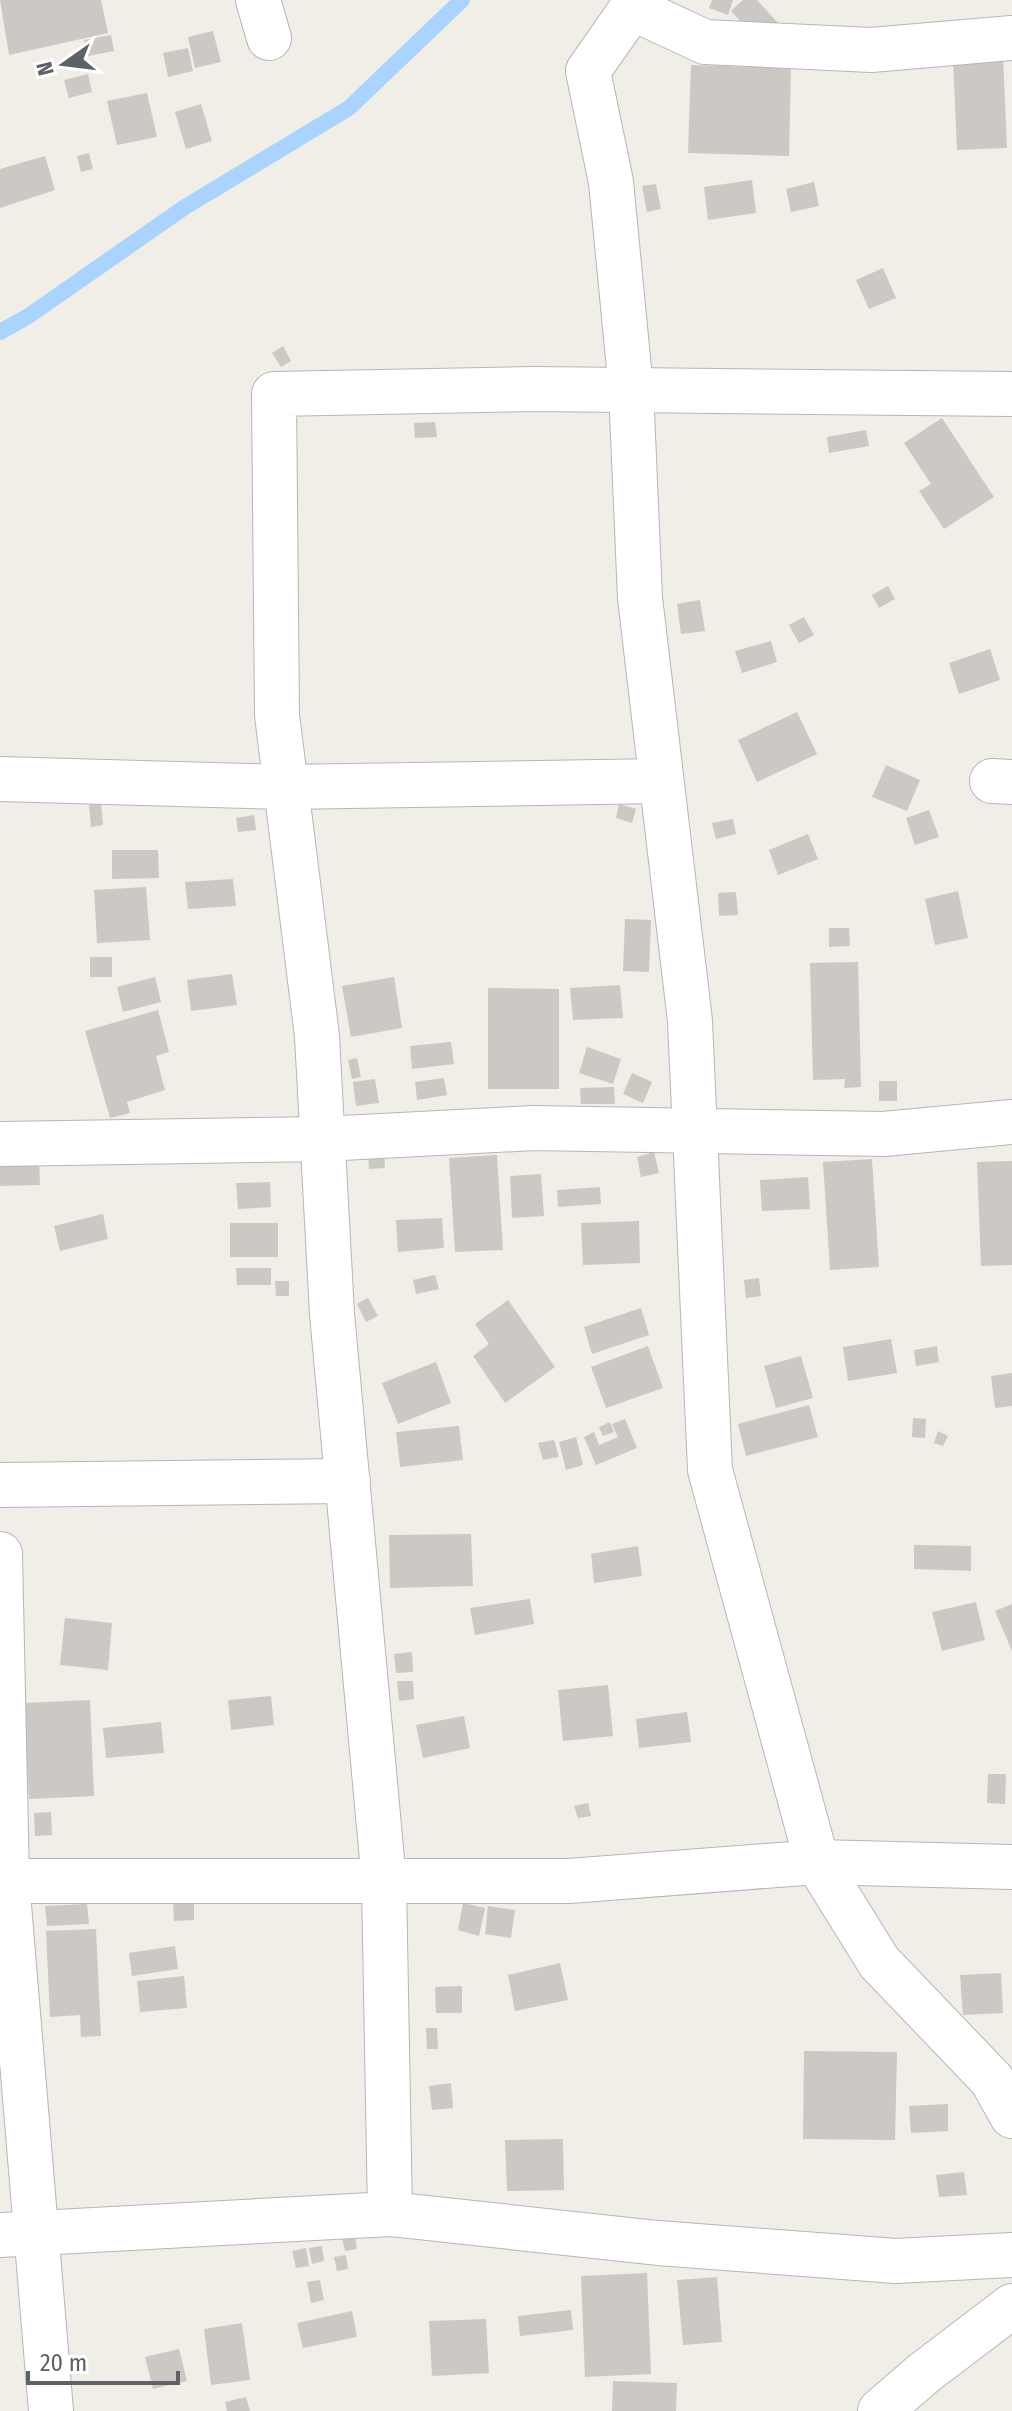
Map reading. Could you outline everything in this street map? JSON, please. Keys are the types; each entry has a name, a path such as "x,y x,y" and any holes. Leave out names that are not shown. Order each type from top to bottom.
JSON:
{"street":[{"path":"1012,38 871,50 705,42 632,8 588,71 611,182 631,389 640,598 690,1021 710,1470 817,1862 879,1962 992,2080 1012,2116"},
{"path":"390,2214 384,1881 332,1314 317,1036 277,715 274,394 631,389 1012,394"},
{"path":"0,779 285,787 661,781"},
{"path":"0,1144 323,1139 534,1128 884,1134 1012,1122"},
{"path":"0,1485 348,1481"},
{"path":"0,1554 4,1881 19,2234 51,2411"},
{"path":"4,1881 569,1881 817,1862 1012,1867"},
{"path":"19,2234 390,2214 658,2243 896,2261 1012,2255"},
{"path":"880,2411 1012,2306"}],"building":[{"path":"0,0 101,0 108,33 9,55"},
{"path":"712,0 733,0 728,15 709,8"},
{"path":"743,0 757,0 779,24 759,42 731,11"},
{"path":"213,31 221,62 195,68 188,37"},
{"path":"111,35 114,51 88,56 84,40"},
{"path":"188,48 193,71 168,77 163,53"},
{"path":"1003,56 1007,148 957,150 953,58"},
{"path":"691,65 791,68 789,156 688,153"},
{"path":"88,74 92,92 69,98 64,80"},
{"path":"147,93 157,137 117,145 107,101"},
{"path":"201,104 212,141 186,149 175,112"},
{"path":"89,153 93,169 81,172 77,156"},
{"path":"45,156 55,190 0,208 0,169"},
{"path":"752,180 756,213 708,220 704,187"},
{"path":"814,182 819,206 791,212 786,189"},
{"path":"656,184 661,209 647,212 642,186"},
{"path":"883,268 896,298 869,309 856,280"},
{"path":"283,346 291,361 281,367 272,353"},
{"path":"942,418 994,497 944,529 919,491 931,484 904,443"},
{"path":"435,422 437,437 415,438 414,423"},
{"path":"866,430 869,446 829,453 827,437"},
{"path":"888,586 895,599 879,608 872,595"},
{"path":"700,600 705,631 681,634 677,604"},
{"path":"804,617 814,635 799,643 789,625"},
{"path":"771,641 777,662 742,673 735,651"},
{"path":"990,649 1000,680 959,694 949,663"},
{"path":"797,712 817,754 757,782 738,740"},
{"path":"886,765 920,780 907,811 872,797"},
{"path":"101,804 103,825 91,827 89,805"},
{"path":"619,804 636,809 632,823 616,818"},
{"path":"929,810 939,837 915,845 906,818"},
{"path":"254,815 256,830 238,832 236,818"},
{"path":"733,819 736,834 716,839 712,823"},
{"path":"808,834 818,859 778,875 769,850"},
{"path":"112,850 158,850 159,878 112,879"},
{"path":"233,879 236,906 188,909 185,882"},
{"path":"146,887 150,940 97,943 94,890"},
{"path":"958,891 968,938 935,945 925,899"},
{"path":"736,892 738,915 719,916 718,893"},
{"path":"625,919 651,920 649,972 623,971"},
{"path":"829,928 849,928 850,946 829,947"},
{"path":"90,957 112,957 112,977 90,977"},
{"path":"858,962 861,1087 844,1088 845,1079 813,1080 810,963"},
{"path":"232,974 237,1005 191,1011 187,980"},
{"path":"155,977 161,1002 123,1012 117,987"},
{"path":"394,977 402,1028 351,1037 342,986"},
{"path":"620,985 623,1018 573,1020 570,988"},
{"path":"488,988 559,989 559,1089 488,1089"},
{"path":"158,1010 169,1052 156,1056 165,1090 127,1102 130,1113 110,1118 85,1031"},
{"path":"451,1042 454,1064 412,1069 410,1046"},
{"path":"587,1047 621,1059 613,1084 579,1073"},
{"path":"357,1058 361,1077 352,1079 348,1060"},
{"path":"632,1073 652,1082 643,1103 623,1094"},
{"path":"444,1078 447,1095 417,1100 415,1082"},
{"path":"375,1079 379,1103 356,1106 353,1082"},
{"path":"879,1081 897,1081 897,1101 879,1101"},
{"path":"614,1087 615,1104 581,1104 580,1088"},
{"path":"384,1150 385,1168 369,1169 368,1152"},
{"path":"654,1152 659,1173 641,1177 637,1157"},
{"path":"497,1155 503,1250 455,1252 449,1158"},
{"path":"39,1157 40,1185 0,1186 0,1158"},
{"path":"872,1159 879,1267 830,1270 823,1162"},
{"path":"1012,1161 1012,1265 981,1266 977,1162"},
{"path":"541,1174 544,1216 512,1218 510,1176"},
{"path":"808,1177 810,1209 762,1211 760,1180"},
{"path":"270,1182 271,1207 238,1209 236,1183"},
{"path":"600,1187 601,1204 558,1207 557,1190"},
{"path":"103,1214 108,1239 60,1251 54,1226"},
{"path":"442,1218 444,1248 398,1252 396,1220"},
{"path":"639,1221 640,1263 583,1265 581,1223"},
{"path":"230,1223 278,1223 278,1257 230,1257"},
{"path":"236,1268 271,1268 271,1285 237,1285"},
{"path":"435,1275 439,1289 416,1294 413,1280"},
{"path":"759,1278 761,1296 746,1298 744,1280"},
{"path":"275,1281 289,1281 289,1296 276,1296"},
{"path":"368,1298 378,1316 366,1322 357,1304"},
{"path":"508,1300 555,1367 505,1403 473,1356 489,1344 475,1324"},
{"path":"641,1308 649,1335 592,1354 584,1327"},
{"path":"891,1339 897,1373 848,1381 843,1347"},
{"path":"648,1346 663,1388 606,1408 591,1367"},
{"path":"937,1346 939,1362 916,1366 914,1350"},
{"path":"801,1356 813,1398 776,1408 764,1366"},
{"path":"436,1362 451,1403 398,1424 382,1383"},
{"path":"1012,1373 1012,1406 995,1408 991,1376"},
{"path":"809,1405 818,1437 746,1456 738,1424"},
{"path":"913,1418 926,1419 925,1438 912,1437"},
{"path":"625,1419 637,1448 596,1465 584,1437 594,1432 599,1445 618,1437 612,1424"},
{"path":"610,1422 614,1432 603,1436 599,1427"},
{"path":"459,1426 463,1460 400,1467 396,1432"},
{"path":"938,1431 948,1436 943,1446 934,1443"},
{"path":"576,1437 583,1465 566,1470 559,1442"},
{"path":"554,1440 559,1457 543,1460 538,1443"},
{"path":"471,1534 473,1586 390,1588 389,1535"},
{"path":"914,1545 971,1546 971,1571 914,1569"},
{"path":"638,1546 642,1576 594,1583 591,1554"},
{"path":"530,1599 534,1624 475,1635 470,1608"},
{"path":"976,1602 985,1640 942,1651 932,1612"},
{"path":"1012,1604 1012,1651 995,1611"},
{"path":"65,1618 112,1623 108,1670 60,1665"},
{"path":"412,1652 413,1672 396,1673 394,1654"},
{"path":"397,1681 413,1681 414,1699 399,1701"},
{"path":"608,1685 613,1736 563,1741 558,1690"},
{"path":"271,1696 274,1725 231,1730 228,1700"},
{"path":"90,1700 94,1796 29,1799 24,1703"},
{"path":"687,1712 691,1742 639,1748 636,1719"},
{"path":"464,1716 470,1748 423,1758 416,1725"},
{"path":"161,1722 164,1753 106,1758 103,1728"},
{"path":"988,1774 1006,1774 1005,1804 987,1803"},
{"path":"588,1803 591,1816 578,1818 574,1806"},
{"path":"51,1812 52,1835 35,1836 34,1813"},
{"path":"194,1899 194,1920 174,1921 173,1900"},
{"path":"463,1903 485,1908 479,1936 458,1930"},
{"path":"87,1904 89,1924 47,1926 45,1906"},
{"path":"488,1906 515,1910 511,1938 485,1934"},
{"path":"96,1929 101,2036 81,2037 80,2015 50,2017 46,1931"},
{"path":"175,1946 178,1969 132,1976 129,1953"},
{"path":"560,1963 568,2000 515,2011 508,1975"},
{"path":"1001,1973 1003,2013 963,2015 960,1975"},
{"path":"184,1976 187,2008 140,2012 137,1981"},
{"path":"462,1986 462,2013 436,2013 435,1987"},
{"path":"426,2028 437,2028 438,2049 427,2049"},
{"path":"804,2051 897,2052 895,2140 803,2139"},
{"path":"451,2083 453,2108 432,2110 429,2086"},
{"path":"948,2104 948,2131 911,2133 909,2106"},
{"path":"563,2139 564,2190 507,2191 505,2140"},
{"path":"964,2172 967,2195 939,2197 936,2175"},
{"path":"355,2236 357,2249 345,2251 342,2238"},
{"path":"322,2246 324,2261 312,2264 309,2248"},
{"path":"306,2248 309,2266 296,2268 292,2251"},
{"path":"346,2255 348,2269 337,2271 334,2257"},
{"path":"647,2273 651,2374 585,2377 581,2276"},
{"path":"717,2277 722,2342 683,2345 677,2280"},
{"path":"320,2280 324,2300 311,2303 307,2282"},
{"path":"571,2310 573,2330 520,2336 518,2316"},
{"path":"352,2311 357,2337 303,2348 297,2323"},
{"path":"486,2319 489,2373 432,2376 429,2321"},
{"path":"242,2323 250,2380 211,2385 204,2329"},
{"path":"179,2349 187,2381 153,2389 145,2357"},
{"path":"613,2381 677,2383 676,2411 612,2411"},
{"path":"246,2397 250,2411 227,2411 225,2402"}],"waterway":[{"path":"0,332 27,317 185,207 349,108 462,0"}]}
